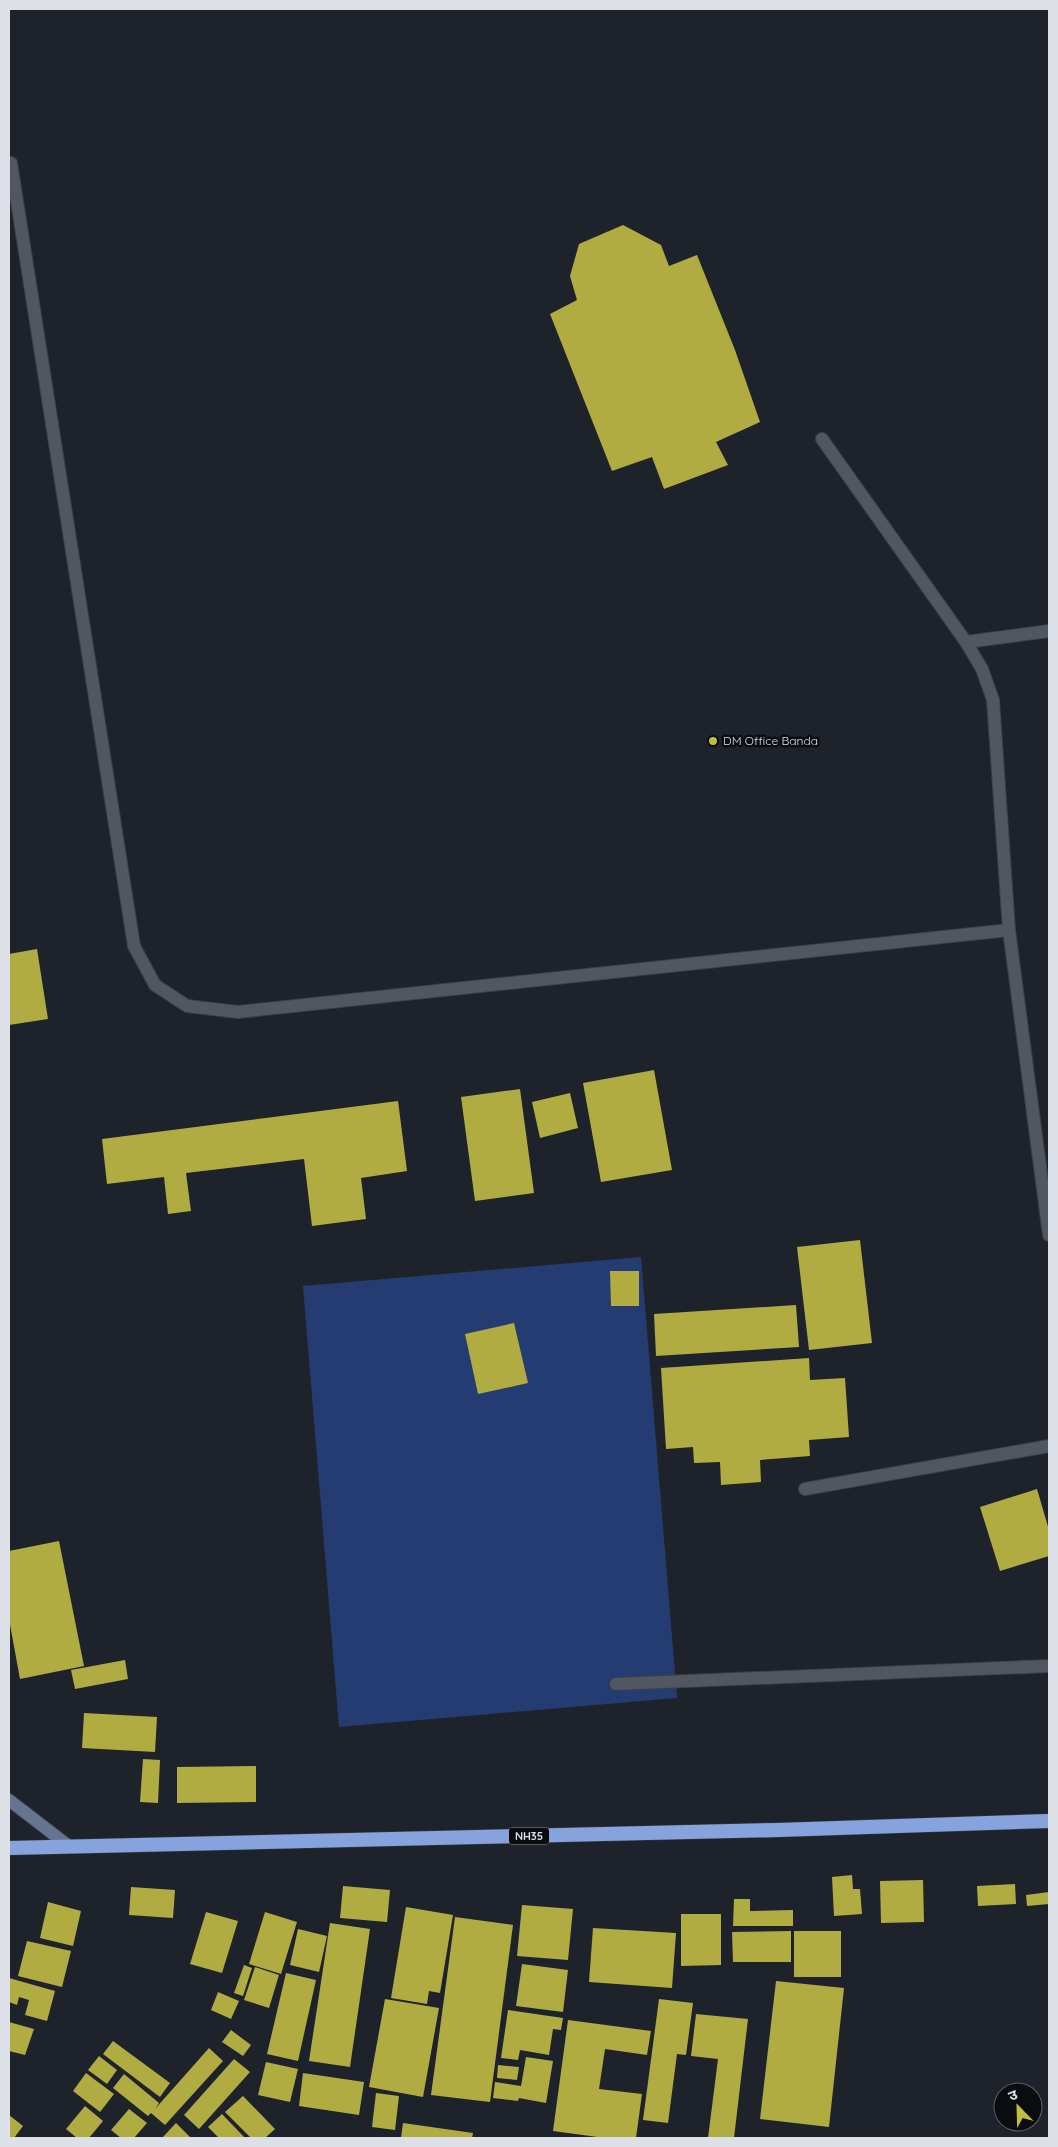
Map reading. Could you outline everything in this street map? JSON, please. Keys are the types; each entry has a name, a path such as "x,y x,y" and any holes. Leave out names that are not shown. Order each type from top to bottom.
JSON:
{"highway":[{"name":"NH35","path":"9,1848 787,1830 1049,1821"}],"main road":[{"path":"9,1800 70,1847"}],"lane":[{"path":"11,163 134,946 155,985 187,1006 238,1012 1009,930"},
{"path":"822,438 966,642 982,669 993,700 1009,930 1049,1235"},
{"path":"966,642 1049,631"},
{"path":"805,1489 1049,1446"},
{"path":"616,1684 1049,1666"}],"shaded area":[{"path":"641,1257 677,1698 339,1727 303,1286"}],"building":[{"path":"623,225 661,245 669,266 697,255 735,350 760,422 716,442 728,465 664,489 652,457 612,471 550,314 577,300 570,276 579,244"},
{"path":"37,949 48,1019 9,1025 9,954"},
{"path":"654,1070 672,1170 601,1182 583,1083"},
{"path":"520,1089 534,1193 475,1201 461,1097"},
{"path":"570,1093 578,1128 540,1138 532,1102"},
{"path":"398,1101 407,1171 361,1178 366,1219 312,1226 304,1159 186,1173 191,1211 168,1214 164,1177 107,1184 102,1139"},
{"path":"860,1240 872,1343 809,1350 797,1247"},
{"path":"610,1271 639,1271 639,1306 611,1306"},
{"path":"796,1305 799,1347 656,1356 654,1314"},
{"path":"514,1323 528,1383 478,1394 465,1334"},
{"path":"809,1358 810,1380 845,1378 849,1437 809,1440 810,1456 760,1460 761,1482 721,1485 720,1462 694,1463 693,1447 666,1449 661,1368"},
{"path":"1037,1489 1049,1530 1049,1556 1000,1571 980,1507"},
{"path":"59,1541 84,1666 20,1679 9,1619 9,1551"},
{"path":"125,1660 128,1679 75,1689 71,1670"},
{"path":"84,1713 157,1717 155,1752 82,1748"},
{"path":"143,1759 160,1760 158,1803 140,1802"},
{"path":"256,1766 256,1802 177,1803 177,1767"},
{"path":"852,1875 853,1889 860,1889 862,1914 834,1916 832,1877"},
{"path":"923,1880 924,1922 881,1923 880,1881"},
{"path":"1015,1884 1016,1904 978,1906 977,1886"},
{"path":"343,1886 390,1890 387,1922 340,1918"},
{"path":"131,1887 175,1890 173,1918 129,1915"},
{"path":"1049,1892 1049,1904 1027,1906 1026,1895"},
{"path":"734,1899 750,1899 750,1911 793,1910 793,1926 733,1926"},
{"path":"48,1902 81,1911 73,1946 40,1938"},
{"path":"522,1905 573,1909 568,1960 517,1956"},
{"path":"406,1907 453,1915 440,1993 429,1991 427,2004 391,1998"},
{"path":"206,1912 238,1921 222,1973 190,1964"},
{"path":"265,1912 297,1922 281,1974 249,1964"},
{"path":"681,1914 721,1914 721,1965 681,1966"},
{"path":"455,1917 513,1925 490,2102 431,2095"},
{"path":"330,1923 370,1929 350,2067 309,2061"},
{"path":"593,1928 676,1933 672,1988 589,1982"},
{"path":"298,1929 327,1936 319,1972 290,1965"},
{"path":"791,1931 791,1962 733,1962 732,1932"},
{"path":"794,1931 841,1931 841,1977 794,1977"},
{"path":"27,1941 71,1951 62,1987 18,1976"},
{"path":"522,1964 568,1970 563,2012 516,2006"},
{"path":"244,1965 252,1968 243,1996 234,1993"},
{"path":"255,1967 279,1975 269,2008 244,2000"},
{"path":"286,1973 316,1980 298,2061 267,2054"},
{"path":"9,1978 55,1991 47,2021 25,2015 29,2000 19,1997 17,2005 9,2002"},
{"path":"776,1981 844,1988 829,2127 760,2119"},
{"path":"218,1992 239,2001 231,2019 211,2010"},
{"path":"385,1999 439,2008 423,2097 369,2087"},
{"path":"659,1999 693,2003 686,2055 677,2054 668,2123 643,2120"},
{"path":"508,2010 563,2018 561,2030 553,2029 549,2055 520,2050 518,2060 501,2058"},
{"path":"696,2014 748,2019 734,2138 708,2138 718,2059 691,2056"},
{"path":"568,2020 651,2031 647,2055 605,2049 599,2089 642,2094 636,2138 605,2138 553,2131"},
{"path":"9,2022 34,2029 25,2055 9,2051"},
{"path":"231,2030 251,2045 243,2056 222,2042"},
{"path":"113,2041 170,2083 160,2097 103,2054"},
{"path":"209,2048 223,2061 165,2125 151,2113 148,2116 113,2088 124,2074 159,2103 155,2109"},
{"path":"99,2056 117,2070 107,2084 88,2070"},
{"path":"526,2057 553,2061 546,2103 519,2098 518,2101 493,2098 495,2082 521,2086 520,2092"},
{"path":"234,2059 250,2072 199,2129 184,2115"},
{"path":"266,2062 298,2069 290,2102 258,2095"},
{"path":"498,2065 519,2067 517,2080 497,2078"},
{"path":"86,2073 114,2094 100,2112 73,2091"},
{"path":"303,2073 364,2082 359,2115 299,2106"},
{"path":"376,2093 399,2096 395,2130 372,2127"},
{"path":"243,2096 275,2129 265,2138 251,2138 225,2112"},
{"path":"85,2106 103,2121 89,2138 77,2138 66,2129"},
{"path":"129,2109 147,2123 134,2138 121,2138 111,2130"},
{"path":"222,2114 245,2138 219,2138 208,2127"},
{"path":"9,2115 23,2126 14,2138 9,2138"},
{"path":"176,2123 191,2138 162,2138"},
{"path":"403,2123 473,2133 472,2138 401,2138"}],"place":[{"name":"DM Office Banda","path":"713,741"}]}
